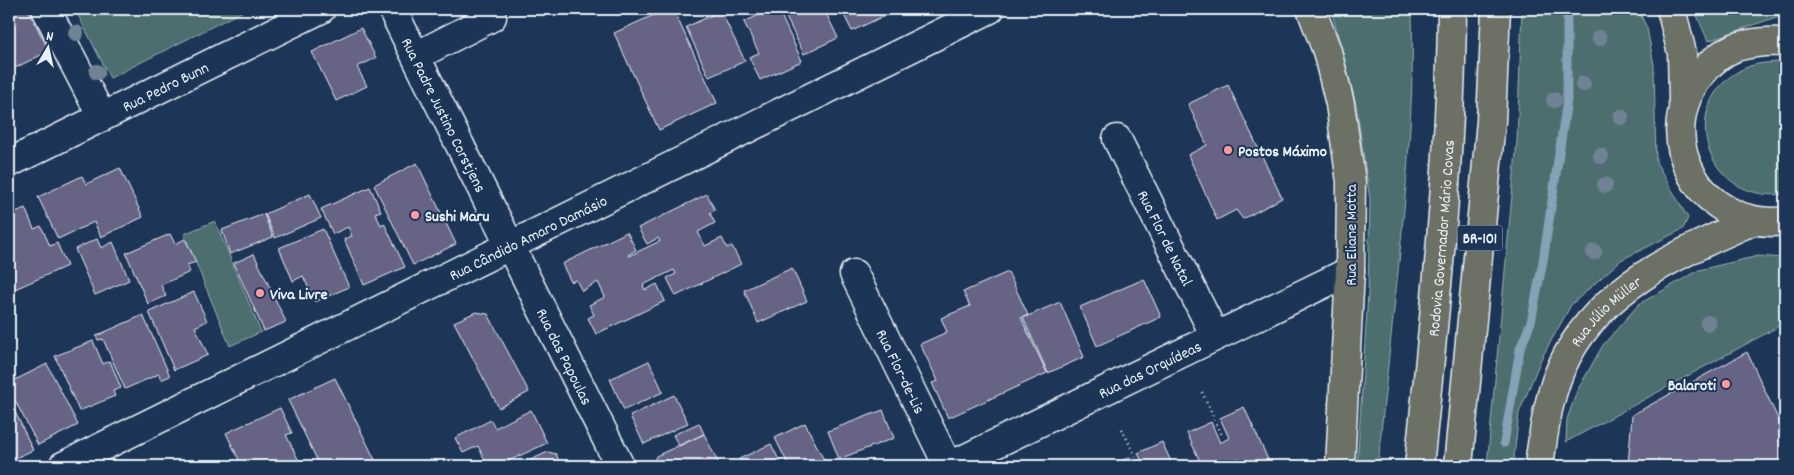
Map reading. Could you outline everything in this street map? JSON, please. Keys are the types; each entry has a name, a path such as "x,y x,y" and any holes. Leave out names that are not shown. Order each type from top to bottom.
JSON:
{"main road":[{"name":"Rua Eliane Motta","path":"1311,9 1327,51 1342,111 1351,182 1350,271 1340,466"},
{"name":"Rodovia Governador Mário Covas","path":"1419,466 1450,126 1452,9"},
{"name":"BR-101","path":"1458,466 1491,121 1496,9"},
{"path":"1671,9 1682,53 1683,107 1680,137 1686,165 1702,191 1724,210 1773,223"},
{"path":"1683,107 1694,82 1712,62 1734,48 1760,41 1785,42"},
{"name":"Rua Júlio Müller","path":"1539,466 1544,426 1554,386 1567,355 1588,325 1628,286 1654,268 1773,223"}],"street":[{"path":"46,9 102,117"},
{"name":"Rua Pedro Bunn","path":"9,163 322,9"},
{"name":"Rua Padre Justino Corstjens","path":"392,9 510,246"},
{"path":"416,56 492,17 488,9"},
{"name":"Rua Cândido Amaro Damásio","path":"63,466 990,9"},
{"name":"Rua Flor de Natal","path":"1117,139 1216,336"},
{"name":"Rua das Papoulas","path":"510,246 620,466"},
{"name":"Rua das Orquídeas","path":"949,466 1350,271"},
{"name":"Rua Flor-de-Lis","path":"854,274 949,466"}],"path":[{"path":"1202,392 1222,436"},
{"path":"1122,429 1140,466"}],"green space":[{"path":"75,9 247,9 110,78"},
{"path":"1331,9 1412,9 1410,124 1406,181 1378,466 1357,466 1368,294 1370,200 1356,104"},
{"path":"1522,9 1638,9 1647,28 1654,65 1656,162 1688,218 1683,229 1621,260 1571,305 1541,359 1519,413 1513,466 1487,466 1517,141"},
{"path":"1694,9 1785,9 1785,14 1708,41"},
{"path":"1776,62 1785,64 1785,194 1756,193 1733,183 1717,166 1708,145 1706,122 1712,99 1726,80 1750,66"},
{"path":"215,221 261,332 230,346 184,234"},
{"path":"1758,256 1785,258 1785,323 1566,442 1567,419 1577,391 1603,345 1639,304 1699,270"}],"building":[{"path":"9,9 28,9 49,51 9,71"},
{"path":"667,9 673,9 717,103 659,130 614,33"},
{"path":"772,9 778,9 802,61 760,80 749,57 759,53 744,22"},
{"path":"782,9 824,9 838,38 804,54"},
{"path":"841,9 886,9 888,14 852,31"},
{"path":"721,11 745,61 709,77 686,27"},
{"path":"361,28 376,58 357,67 367,86 336,101 312,52"},
{"name":"Postos Máximo","path":"1228,85 1282,198 1243,219 1236,210 1217,220 1188,155 1207,145 1188,104"},
{"name":"Sushi Maru","path":"417,163 456,244 413,265 374,185"},
{"path":"120,168 143,217 101,237 94,222 58,239 38,197 82,176 86,184"},
{"path":"370,187 381,211 375,213 381,225 384,223 405,267 364,285 344,239 352,236 348,227 333,234 321,209"},
{"path":"310,194 321,218 275,238 265,214"},
{"path":"707,194 715,210 710,213 715,223 698,232 705,246 722,238 727,248 732,246 741,264 676,296 667,278 676,274 674,270 643,285 645,290 657,284 665,301 596,334 588,318 594,315 589,305 605,297 598,282 582,291 576,280 571,282 562,264 627,232 636,250 629,256 660,241 658,238 647,244 638,228"},
{"path":"25,208 34,229 41,226 50,246 57,243 67,266 15,289 9,276 9,215"},
{"path":"264,214 273,237 230,254 222,230"},
{"path":"323,229 349,287 315,302 303,276 293,281 279,248"},
{"path":"170,234 175,244 185,239 196,262 187,265 190,272 161,285 166,296 148,304 126,253"},
{"path":"97,239 101,248 113,242 129,280 95,295 75,249"},
{"name":"Viva Livre","path":"254,254 286,322 264,331 234,263"},
{"path":"792,268 807,301 758,323 744,290"},
{"path":"1008,272 1028,315 1021,318 1047,373 948,418 932,383 938,381 920,344 947,332 941,318 970,306 963,292"},
{"path":"1144,279 1161,317 1097,346 1080,307"},
{"path":"194,292 207,321 195,327 208,355 174,370 149,312"},
{"path":"1060,302 1084,357 1048,373 1023,318"},
{"path":"476,312 488,314 529,392 499,408 454,322"},
{"path":"143,315 170,376 161,380 159,374 125,389 103,339 98,340 96,336"},
{"path":"93,341 103,364 110,361 121,388 113,391 115,396 79,411 55,356"},
{"name":"Balaroti","path":"1747,352 1785,434 1785,466 1628,466 1632,415"},
{"path":"649,361 663,392 624,410 610,379"},
{"path":"47,364 78,425 38,445 9,389 9,383"},
{"path":"335,378 378,466 320,466 288,400"},
{"path":"674,395 688,423 644,444 630,416"},
{"path":"11,403 33,450 9,461 9,404"},
{"path":"1244,407 1271,466 1242,466 1238,458 1229,462 1231,466 1202,466 1187,433 1211,422 1220,443 1229,438 1220,418"},
{"path":"280,408 292,433 286,435 301,465 242,466 226,433"},
{"path":"531,410 547,443 498,466 488,466 478,446 463,453 455,438 491,420 495,428"},
{"path":"883,410 894,438 839,459 828,431"},
{"path":"699,423 704,434 679,446 673,435"},
{"path":"805,423 827,466 789,466 775,438"},
{"path":"704,434 720,466 652,466 656,456"},
{"path":"1162,442 1173,466 1144,466 1138,453"},
{"path":"771,444 782,466 743,466 739,459"},
{"path":"548,452 556,454 561,466 517,466"},
{"path":"1130,457 1134,466 1110,466"}],"waterway":[{"path":"1504,443 1520,349 1531,322 1543,261 1567,100 1567,9"}],"place":[{"name":"Postos Máximo","path":"1228,150"},
{"name":"Sushi Maru","path":"415,215"},
{"name":"Viva Livre","path":"260,293"},
{"name":"Balaroti","path":"1726,384"}]}
